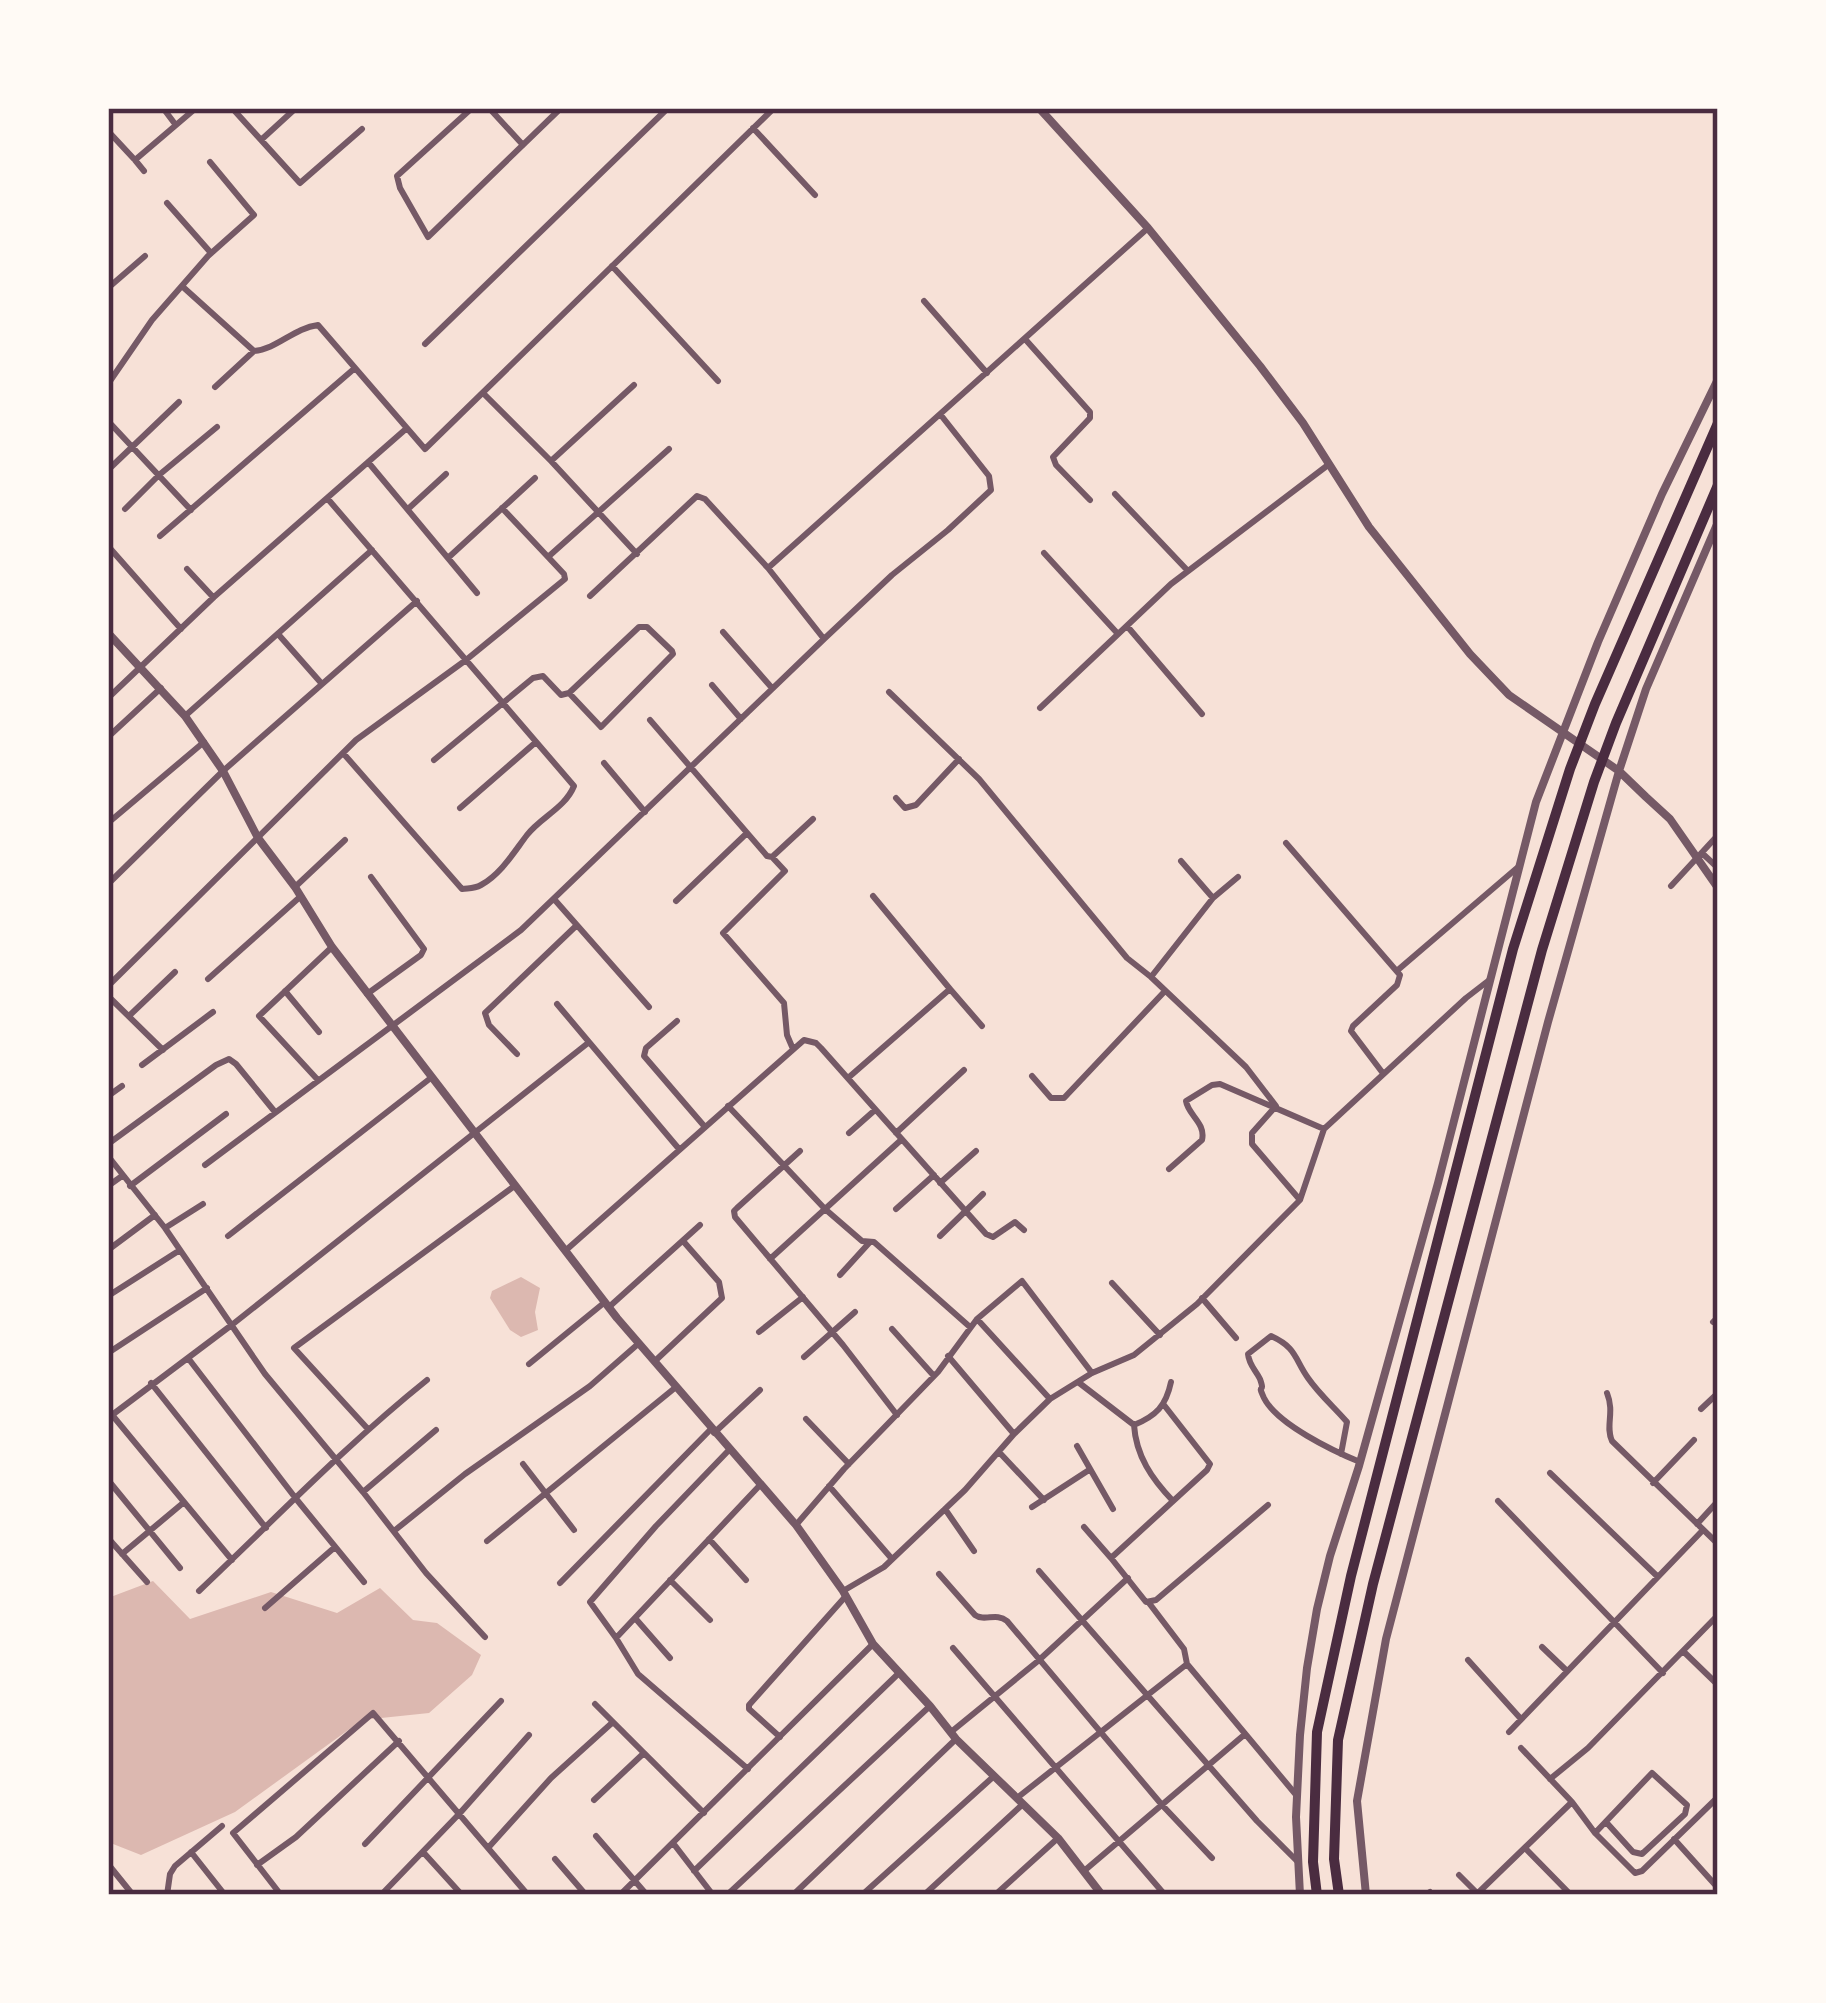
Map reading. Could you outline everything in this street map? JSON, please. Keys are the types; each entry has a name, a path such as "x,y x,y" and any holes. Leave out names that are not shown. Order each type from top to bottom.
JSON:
{"highway":[{"path":"1317,1895 1313,1862 1317,1732 1351,1576 1513,949 1595,704 1718,423"},
{"path":"1339,1895 1334,1858 1338,1740 1368,1606 1542,950 1616,723 1718,485"}],"street":[{"path":"163,108 176,125"},
{"path":"135,160 196,108"},
{"path":"232,108 300,183 362,129"},
{"path":"261,140 296,108"},
{"path":"472,108 397,176 428,236 561,108"},
{"path":"490,108 523,145"},
{"path":"425,344 668,108"},
{"path":"215,388 254,351 267,350 318,325 425,449 774,108"},
{"path":"1039,108 1148,228 1286,400 1369,527 1470,654 1509,695 1619,772 1670,819 1718,888"},
{"path":"753,128 815,195"},
{"path":"108,131 144,171"},
{"path":"108,384 152,320 211,253 254,215 210,163"},
{"path":"166,203 211,253"},
{"path":"769,568 1148,228"},
{"path":"108,289 145,256"},
{"path":"612,266 718,382"},
{"path":"183,287 254,351"},
{"path":"924,301 987,373"},
{"path":"1025,339 1090,412 1090,418 1053,457 1090,500"},
{"path":"160,536 355,368"},
{"path":"1300,1895 1297,1796 1306,1668 1317,1609 1536,802 1598,642 1718,379"},
{"path":"551,461 634,385"},
{"path":"483,393 637,554"},
{"path":"108,470 179,402"},
{"path":"205,1165 521,930 892,575 991,490 988,476 940,414"},
{"path":"108,421 191,510"},
{"path":"124,509 217,427"},
{"path":"108,698 214,597 407,428"},
{"path":"548,556 669,449"},
{"path":"368,462 477,592"},
{"path":"1040,708 1188,571 1328,466"},
{"path":"408,509 446,474"},
{"path":"448,557 535,478"},
{"path":"1115,494 1188,571"},
{"path":"590,596 700,496 769,568 824,640"},
{"path":"327,498 574,786 570,796 497,872 480,886 462,889 343,753"},
{"path":"108,986 356,740 565,579 502,508"},
{"path":"1366,1895 1357,1801 1386,1640 1543,1040 1619,772 1646,689 1718,522"},
{"path":"108,546 181,629"},
{"path":"185,716 372,550"},
{"path":"1044,553 1118,634"},
{"path":"187,569 214,597"},
{"path":"108,884 223,771 416,601"},
{"path":"434,760 540,675 561,695 569,693 643,625 672,651 601,727 569,693"},
{"path":"1127,626 1202,714"},
{"path":"723,632 773,689"},
{"path":"108,633 185,716 223,771 258,838 332,947 513,1187 638,1343 796,1525 873,1644 953,1736 1058,1838 1102,1895"},
{"path":"278,634 322,684"},
{"path":"712,686 741,719"},
{"path":"108,737 161,688"},
{"path":"889,692 979,779 1127,958 1246,1067 1276,1106"},
{"path":"650,720 764,853 785,871 723,933 784,1003 793,1049"},
{"path":"108,823 204,742"},
{"path":"460,808 536,742"},
{"path":"896,798 905,808 916,805 959,759"},
{"path":"604,763 645,812"},
{"path":"772,857 813,819"},
{"path":"676,901 747,833"},
{"path":"1671,886 1718,835"},
{"path":"208,979 345,840"},
{"path":"1286,843 1398,970 1397,985 1351,1031 1383,1073"},
{"path":"1700,857 1718,868"},
{"path":"1181,862 1213,898"},
{"path":"1398,970 1520,866"},
{"path":"367,994 424,949 371,877"},
{"path":"1151,976 1213,898 1238,877"},
{"path":"873,896 982,1026"},
{"path":"554,898 649,1007"},
{"path":"517,1054 489,1025 485,1013 577,926"},
{"path":"317,1079 259,1016 332,947"},
{"path":"129,1016 175,972"},
{"path":"780,1737 749,1706 844,1594 884,1567 1050,1399 1134,1355 1202,1298 1300,1200 1324,1129 1491,980"},
{"path":"848,1078 950,989"},
{"path":"285,991 319,1032"},
{"path":"1032,1076 1051,1098 1064,1098 1165,992"},
{"path":"108,996 163,1050"},
{"path":"556,1004 679,1150"},
{"path":"142,1065 213,1012"},
{"path":"676,1022 646,1048 644,1056 704,1127"},
{"path":"565,1251 804,1040 816,1043 990,1237 1015,1222 1024,1230"},
{"path":"232,1560 109,1415 588,1043"},
{"path":"108,1144 229,1059 276,1112"},
{"path":"770,1259 964,1070"},
{"path":"227,1236 432,1077"},
{"path":"1168,1169 1204,1134 1186,1105 1189,1098 1220,1084 1324,1129"},
{"path":"108,1096 122,1086"},
{"path":"728,1106 825,1209 862,1241 874,1242 973,1323 1050,1399"},
{"path":"1276,1106 1252,1133 1252,1144 1300,1200"},
{"path":"849,1133 875,1110"},
{"path":"130,1186 226,1114"},
{"path":"800,1151 734,1211 735,1217 897,1415"},
{"path":"896,1209 976,1151"},
{"path":"108,1156 165,1228 265,1374 426,1573 485,1637"},
{"path":"108,1186 122,1176"},
{"path":"367,1428 294,1348 513,1187"},
{"path":"940,1236 983,1194"},
{"path":"165,1228 203,1204"},
{"path":"108,1250 155,1215"},
{"path":"529,1364 700,1225"},
{"path":"654,1362 722,1298 719,1282 683,1241"},
{"path":"839,1275 870,1242"},
{"path":"108,1297 179,1250"},
{"path":"796,1525 934,1376 973,1323 1022,1281 1092,1373"},
{"path":"1112,1283 1160,1334"},
{"path":"108,1354 207,1288"},
{"path":"759,1332 802,1297"},
{"path":"1202,1298 1236,1338"},
{"path":"804,1357 855,1312"},
{"path":"892,1329 934,1376"},
{"path":"1341,1454 1347,1422 1303,1372 1291,1349 1270,1336 1265,1338 1247,1360 1259,1378 1265,1401 1298,1430 1341,1454 1360,1462"},
{"path":"394,1532 465,1474 590,1387 638,1343"},
{"path":"947,1356 1014,1434"},
{"path":"188,1358 364,1582"},
{"path":"199,1592 367,1428 427,1380"},
{"path":"1078,1382 1134,1425 1147,1468 1173,1501"},
{"path":"1134,1425 1150,1419 1164,1405 1172,1382"},
{"path":"151,1384 266,1528"},
{"path":"488,1541 676,1387"},
{"path":"560,1583 760,1390"},
{"path":"1607,1393 1612,1411 1610,1437 1718,1544"},
{"path":"1700,1409 1718,1393"},
{"path":"1111,1558 1208,1470 1210,1464 1164,1405"},
{"path":"806,1419 849,1464"},
{"path":"363,1492 436,1430"},
{"path":"1653,1483 1694,1440"},
{"path":"1077,1446 1113,1509"},
{"path":"729,1450 590,1598 638,1674 748,1769"},
{"path":"999,1452 1044,1500"},
{"path":"523,1464 574,1530"},
{"path":"1032,1508 1090,1469"},
{"path":"1550,1473 1657,1576"},
{"path":"108,1480 180,1568"},
{"path":"616,1637 761,1484"},
{"path":"829,1486 892,1559"},
{"path":"1498,1501 1663,1673"},
{"path":"1508,1732 1657,1576 1718,1501"},
{"path":"122,1554 184,1503"},
{"path":"1149,1603 1268,1505"},
{"path":"945,1509 974,1551"},
{"path":"1084,1527 1175,1635 1187,1664 1297,1796"},
{"path":"108,1538 147,1582"},
{"path":"709,1539 746,1580"},
{"path":"265,1607 336,1547"},
{"path":"1039,1571 1298,1862"},
{"path":"939,1574 975,1615 1007,1621 1212,1858"},
{"path":"793,1895 953,1736 1128,1578"},
{"path":"670,1580 710,1620"},
{"path":"1550,1779 1588,1748 1718,1615"},
{"path":"635,1618 670,1658"},
{"path":"620,1895 873,1644"},
{"path":"1542,1647 1567,1672"},
{"path":"953,1648 1165,1895"},
{"path":"1684,1652 1718,1685"},
{"path":"1468,1660 1522,1719"},
{"path":"924,1895 1054,1767 1187,1664"},
{"path":"694,1871 899,1673"},
{"path":"365,1844 500,1701"},
{"path":"595,1704 704,1813"},
{"path":"727,1895 930,1706"},
{"path":"281,1895 233,1833 373,1713 528,1895"},
{"path":"488,1848 551,1778 613,1722"},
{"path":"381,1895 529,1735"},
{"path":"1084,1871 1244,1735"},
{"path":"257,1865 296,1837 399,1741"},
{"path":"1521,1748 1635,1873 1718,1797"},
{"path":"594,1800 644,1753"},
{"path":"1595,1833 1652,1773 1687,1805 1684,1814 1642,1854 1634,1852 1606,1822"},
{"path":"862,1895 993,1777"},
{"path":"1460,1875 1480,1892 1572,1802"},
{"path":"167,1895 175,1866 222,1826"},
{"path":"596,1836 647,1895"},
{"path":"995,1895 1058,1838"},
{"path":"1674,1839 1718,1888"},
{"path":"673,1844 713,1895"},
{"path":"1526,1848 1571,1895"},
{"path":"191,1852 225,1895"},
{"path":"423,1852 462,1895"},
{"path":"555,1859 586,1895"},
{"path":"108,1864 134,1895"},
{"path":"393,1882 403,1895"}],"shaded area":[{"path":"521,1277 540,1288 535,1312 538,1330 521,1337 510,1330 490,1298 492,1291"},
{"path":"153,1581 190,1619 271,1592 337,1613 380,1588 413,1620 437,1623 481,1655 472,1675 429,1713 362,1720 235,1812 141,1855 108,1842 108,1598"}]}
